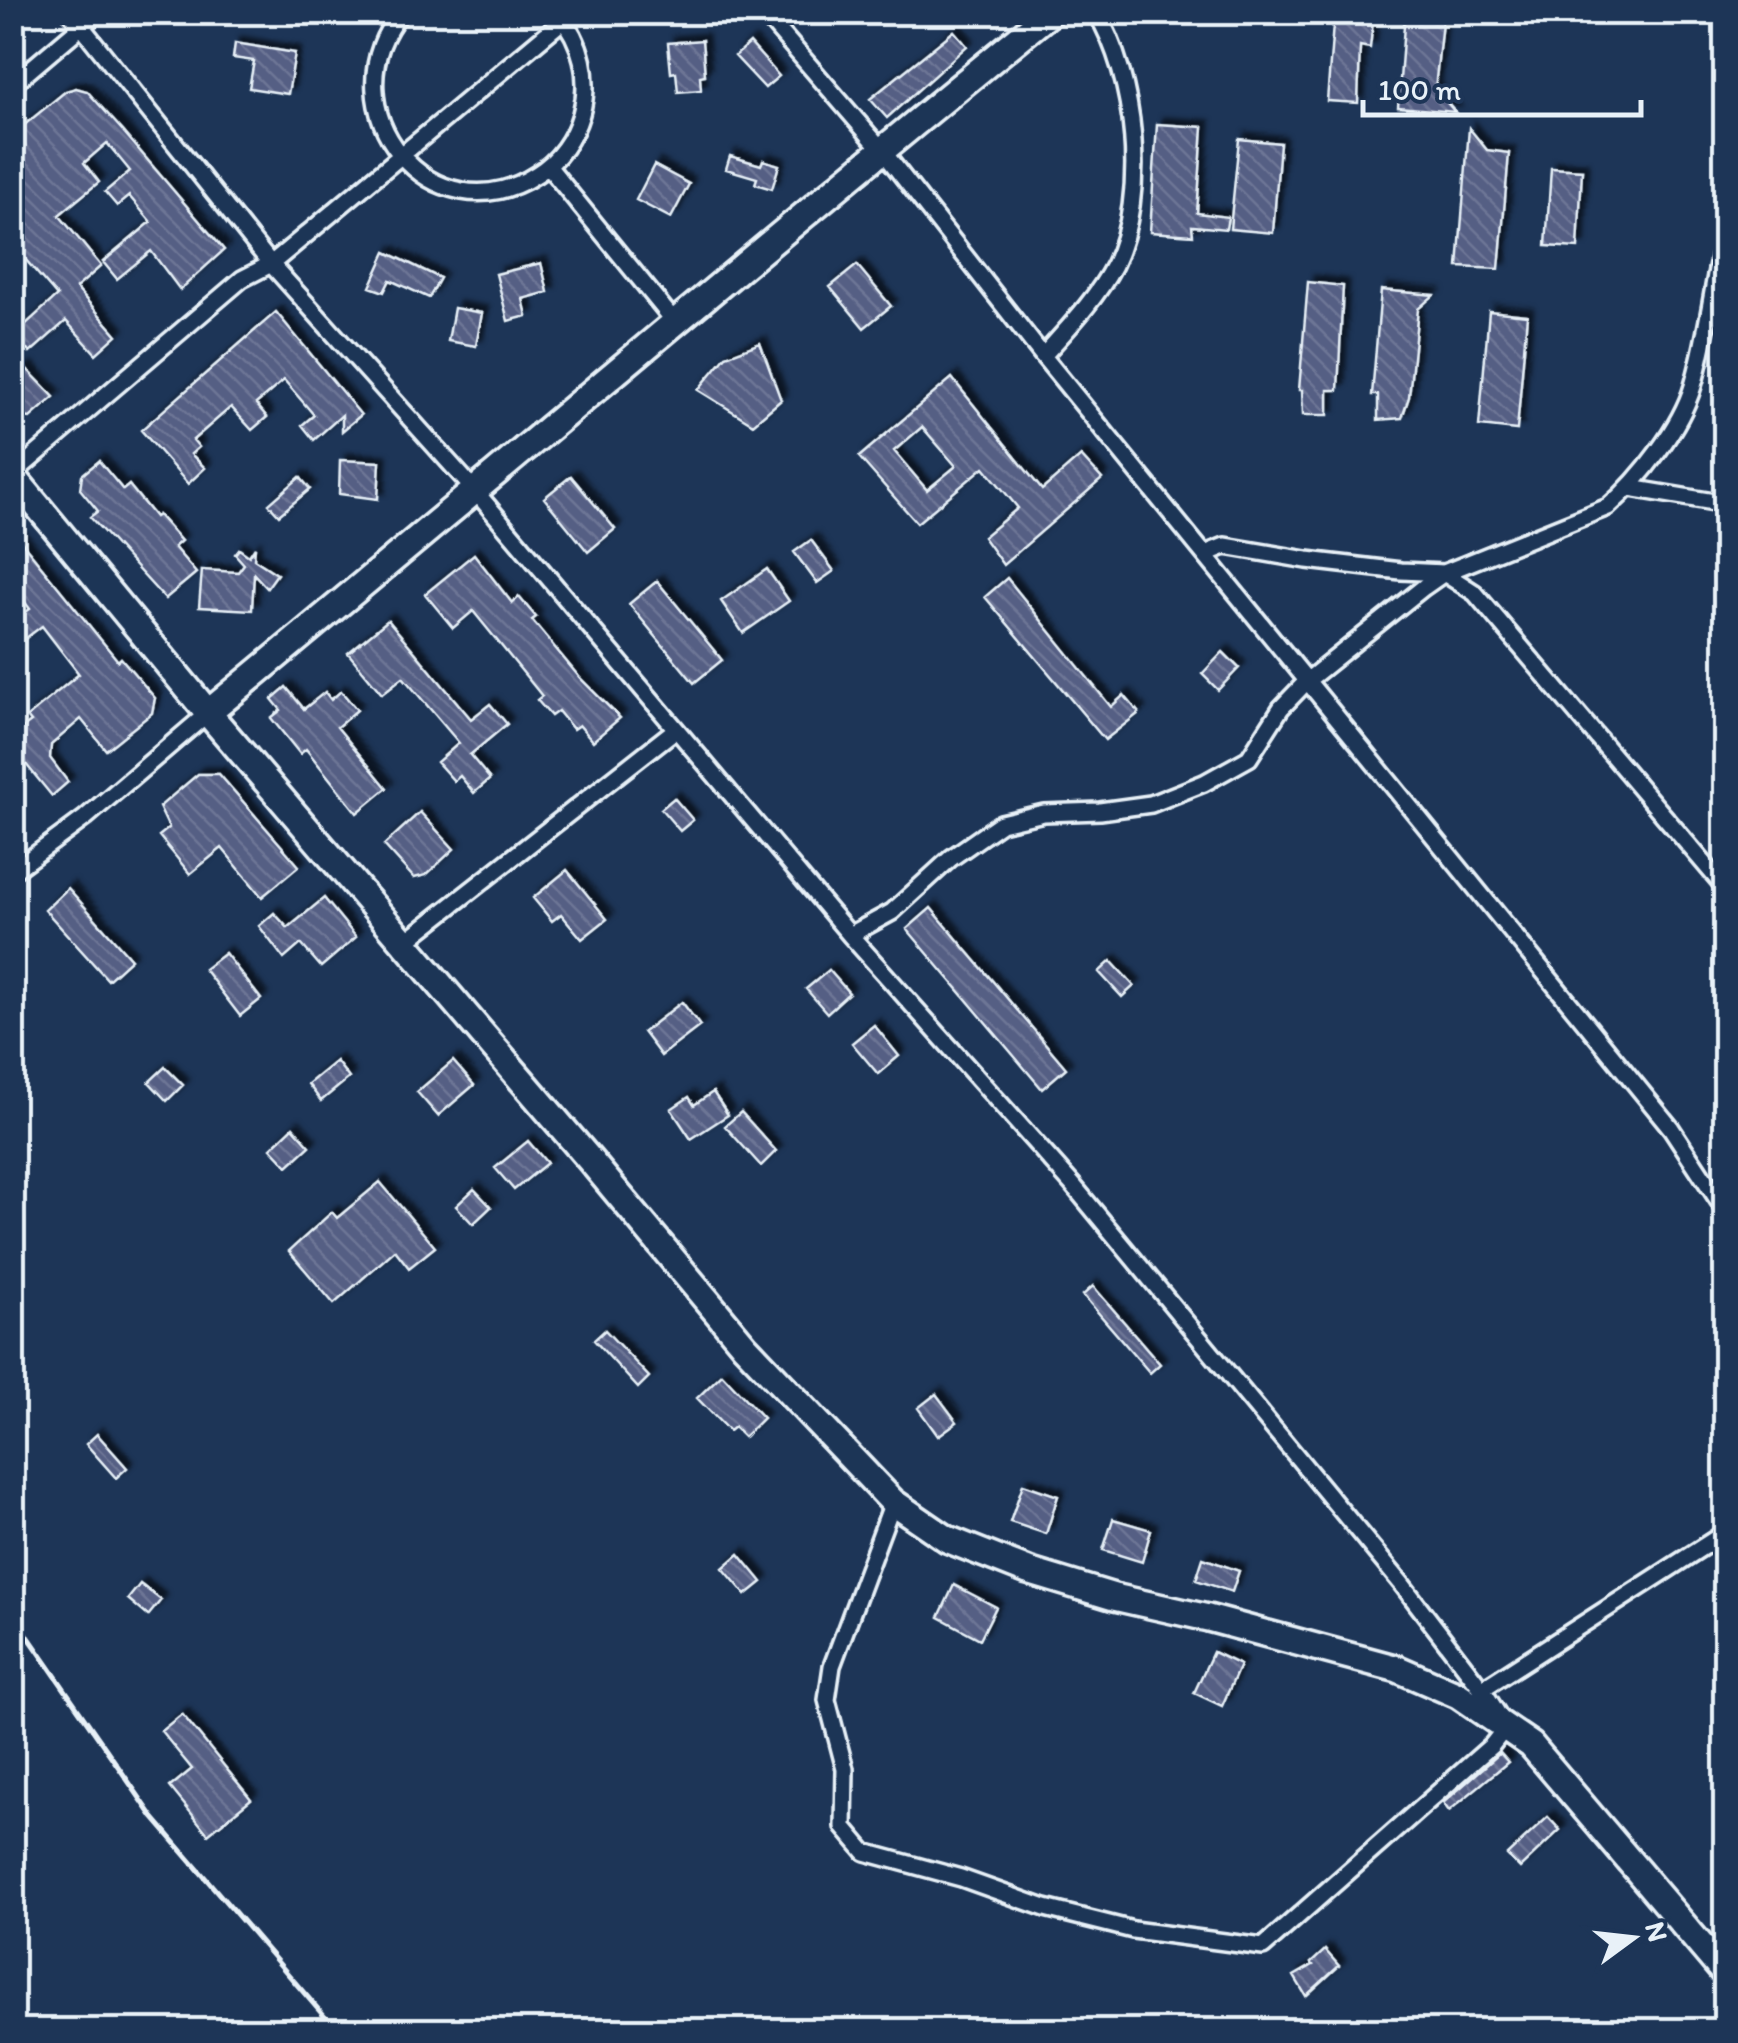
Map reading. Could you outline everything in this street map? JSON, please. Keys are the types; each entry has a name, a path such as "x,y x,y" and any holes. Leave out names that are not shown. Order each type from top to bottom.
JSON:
{"main road":[{"path":"208,713 476,492 674,321 1051,12"},
{"path":"12,475 208,713 744,1346 893,1502 947,1539 1028,1570 1114,1597 1398,1669 1458,1695 1530,1745 1726,1976"}],"street":[{"path":"70,12 271,264 476,492 850,935 1072,1184 1401,1583 1482,1689 1506,1728 1462,1772 1263,1946 1133,1930 1045,1908 961,1878 865,1852 844,1827 845,1770 827,1700 832,1666 893,1502"},
{"path":"12,85 98,12"},
{"path":"12,475 242,279 271,264 402,158 565,15 581,55 586,89 578,124 560,154 518,184 478,191 432,180 402,158 384,131 373,79 380,45 401,12"},
{"path":"764,12 882,150 1044,356 1671,1128 1726,1212"},
{"path":"1044,356 1114,264 1128,221 1132,122 1124,81 1096,12"},
{"path":"548,166 674,321"},
{"path":"850,935 892,912 951,858 1001,822 1044,813 1150,804 1204,783 1250,758 1281,708 1308,680 1444,573 1608,507 1630,488 1666,438 1692,390 1721,248 1726,242"},
{"path":"1630,488 1726,504"},
{"path":"1205,554 1224,546 1326,562 1444,573 1475,594 1726,888"},
{"path":"12,872 84,818 208,713"},
{"path":"405,942 675,730"},
{"path":"1482,1689 1726,1532"}],"building":[{"path":"1334,12 1374,12 1370,48 1360,46 1358,103 1327,101"},
{"path":"1405,12 1443,12 1435,89 1455,112 1398,107"},
{"path":"954,31 967,46 887,118 870,99"},
{"path":"702,40 705,75 700,76 701,90 678,92 676,72 671,73 668,43"},
{"path":"235,43 295,53 288,94 249,88 254,61 233,58"},
{"path":"750,43 779,76 765,88 735,56"},
{"path":"66,91 87,91 224,250 180,290 151,251 117,279 103,262 151,222 129,196 117,206 105,192 130,171 107,143 84,163 99,182 59,215 101,266 76,288 117,335 96,354 66,321 30,353 14,335 57,296 12,244 12,135"},
{"path":"1157,124 1203,127 1197,213 1228,217 1226,229 1192,226 1193,235 1150,232"},
{"path":"1469,128 1487,150 1509,153 1499,269 1458,267"},
{"path":"1239,139 1280,143 1273,233 1230,229"},
{"path":"730,156 761,165 763,160 779,165 772,189 755,184 757,178 726,169"},
{"path":"654,165 689,184 671,218 636,200"},
{"path":"1551,168 1582,170 1578,248 1546,246"},
{"path":"386,252 440,278 429,298 390,280 384,292 370,287"},
{"path":"541,263 548,292 523,299 527,316 508,321 496,274"},
{"path":"857,265 891,306 864,328 830,287"},
{"path":"1308,282 1343,286 1338,390 1328,390 1328,415 1303,415 1299,390"},
{"path":"1381,290 1434,295 1418,309 1409,397 1402,418 1378,420 1378,395 1372,395"},
{"path":"454,308 482,313 476,346 448,341"},
{"path":"1489,311 1527,315 1517,430 1479,426"},
{"path":"276,312 361,415 342,431 342,415 314,440 302,425 314,415 284,380 256,404 267,417 252,430 231,407 193,440 199,447 191,454 205,468 188,484 141,430"},
{"path":"760,343 781,400 753,424 698,390 726,356"},
{"path":"26,368 54,397 30,418 12,411 12,380"},
{"path":"952,378 1042,490 1081,456 1102,479 1003,565 983,537 1018,508 984,467 917,523 859,457","holes":["922,427 956,466 927,490 894,451"]},
{"path":"340,460 380,462 378,499 339,494"},
{"path":"99,461 123,490 129,485 181,541 174,547 196,573 165,599 90,517 98,511 80,489 82,475"},
{"path":"571,476 615,529 588,552 544,498"},
{"path":"300,477 310,489 279,515 269,504"},
{"path":"12,530 118,661 121,658 155,698 152,713 106,750 81,719 51,745 50,758 68,782 52,796 12,747 12,736 31,722 27,717 79,674 42,626 22,641 12,629 12,622 30,609 12,585"},
{"path":"811,540 834,571 817,583 794,552"},
{"path":"255,547 254,559 277,574 267,588 254,574 252,610 199,607 202,570 238,572 244,564 235,554 239,549 249,556"},
{"path":"474,554 512,603 519,597 536,617 532,620 580,678 620,718 593,741 579,725 573,729 558,711 551,716 537,700 542,696 473,611 453,628 425,594"},
{"path":"767,569 789,601 743,633 721,601"},
{"path":"1007,578 1111,707 1124,695 1139,713 1105,740 985,597"},
{"path":"657,581 722,660 694,683 629,604"},
{"path":"388,620 471,719 490,704 507,724 470,755 490,779 474,793 460,776 454,781 437,762 459,743 403,677 382,694 348,653"},
{"path":"1223,652 1239,668 1218,690 1202,674"},
{"path":"286,687 304,709 325,692 331,700 341,691 357,710 337,727 387,788 357,813 306,749 300,754 271,718 281,710 272,699"},
{"path":"198,774 219,774 299,866 262,897 222,848 190,874 159,836 169,828 159,807"},
{"path":"674,798 693,820 680,831 661,809"},
{"path":"420,812 454,849 426,875 414,878 384,845"},
{"path":"567,870 607,919 582,939 561,914 552,921 533,898"},
{"path":"68,888 131,959 108,980 45,910"},
{"path":"324,898 356,937 321,967 301,944 284,959 259,926 274,913 288,928"},
{"path":"931,908 1066,1068 1042,1089 907,929"},
{"path":"225,953 261,999 240,1016 204,969"},
{"path":"1111,961 1134,986 1122,997 1099,972"},
{"path":"829,970 849,993 827,1013 806,989"},
{"path":"682,1002 700,1026 661,1056 643,1032"},
{"path":"874,1025 899,1056 878,1074 852,1043"},
{"path":"336,1061 349,1078 321,1101 308,1084"},
{"path":"453,1061 474,1085 438,1116 417,1092"},
{"path":"165,1067 183,1085 167,1101 149,1082"},
{"path":"713,1092 728,1115 691,1139 671,1109 689,1097 694,1105"},
{"path":"741,1112 776,1151 761,1166 725,1126"},
{"path":"293,1127 310,1146 288,1166 271,1148"},
{"path":"528,1141 547,1163 514,1190 495,1168"},
{"path":"380,1182 435,1247 409,1268 395,1250 334,1304 289,1251 332,1212 337,1218"},
{"path":"474,1189 491,1207 473,1224 456,1206"},
{"path":"1093,1286 1160,1364 1150,1373 1083,1295"},
{"path":"605,1330 649,1377 638,1388 594,1340"},
{"path":"722,1374 763,1418 744,1437 734,1427 729,1431 697,1398"},
{"path":"936,1394 957,1422 938,1436 918,1408"},
{"path":"97,1434 127,1468 116,1478 86,1444"},
{"path":"1023,1484 1058,1496 1046,1534 1010,1522"},
{"path":"1113,1519 1151,1530 1142,1562 1103,1550"},
{"path":"739,1554 762,1582 746,1595 723,1568"},
{"path":"1203,1558 1239,1571 1232,1592 1196,1580"},
{"path":"140,1584 161,1600 148,1616 128,1599"},
{"path":"954,1585 996,1607 980,1639 939,1617"},
{"path":"1213,1652 1240,1665 1222,1706 1194,1693"},
{"path":"182,1714 251,1799 208,1834 170,1787 192,1769 161,1731"},
{"path":"1500,1753 1508,1762 1449,1811 1443,1803"},
{"path":"1548,1817 1560,1830 1520,1868 1507,1855"},
{"path":"1325,1950 1339,1966 1306,1996 1294,1976 1313,1965"}],"railway":[{"path":"12,1521 19,1529"},
{"path":"12,1613 153,1817 336,2030"}]}
